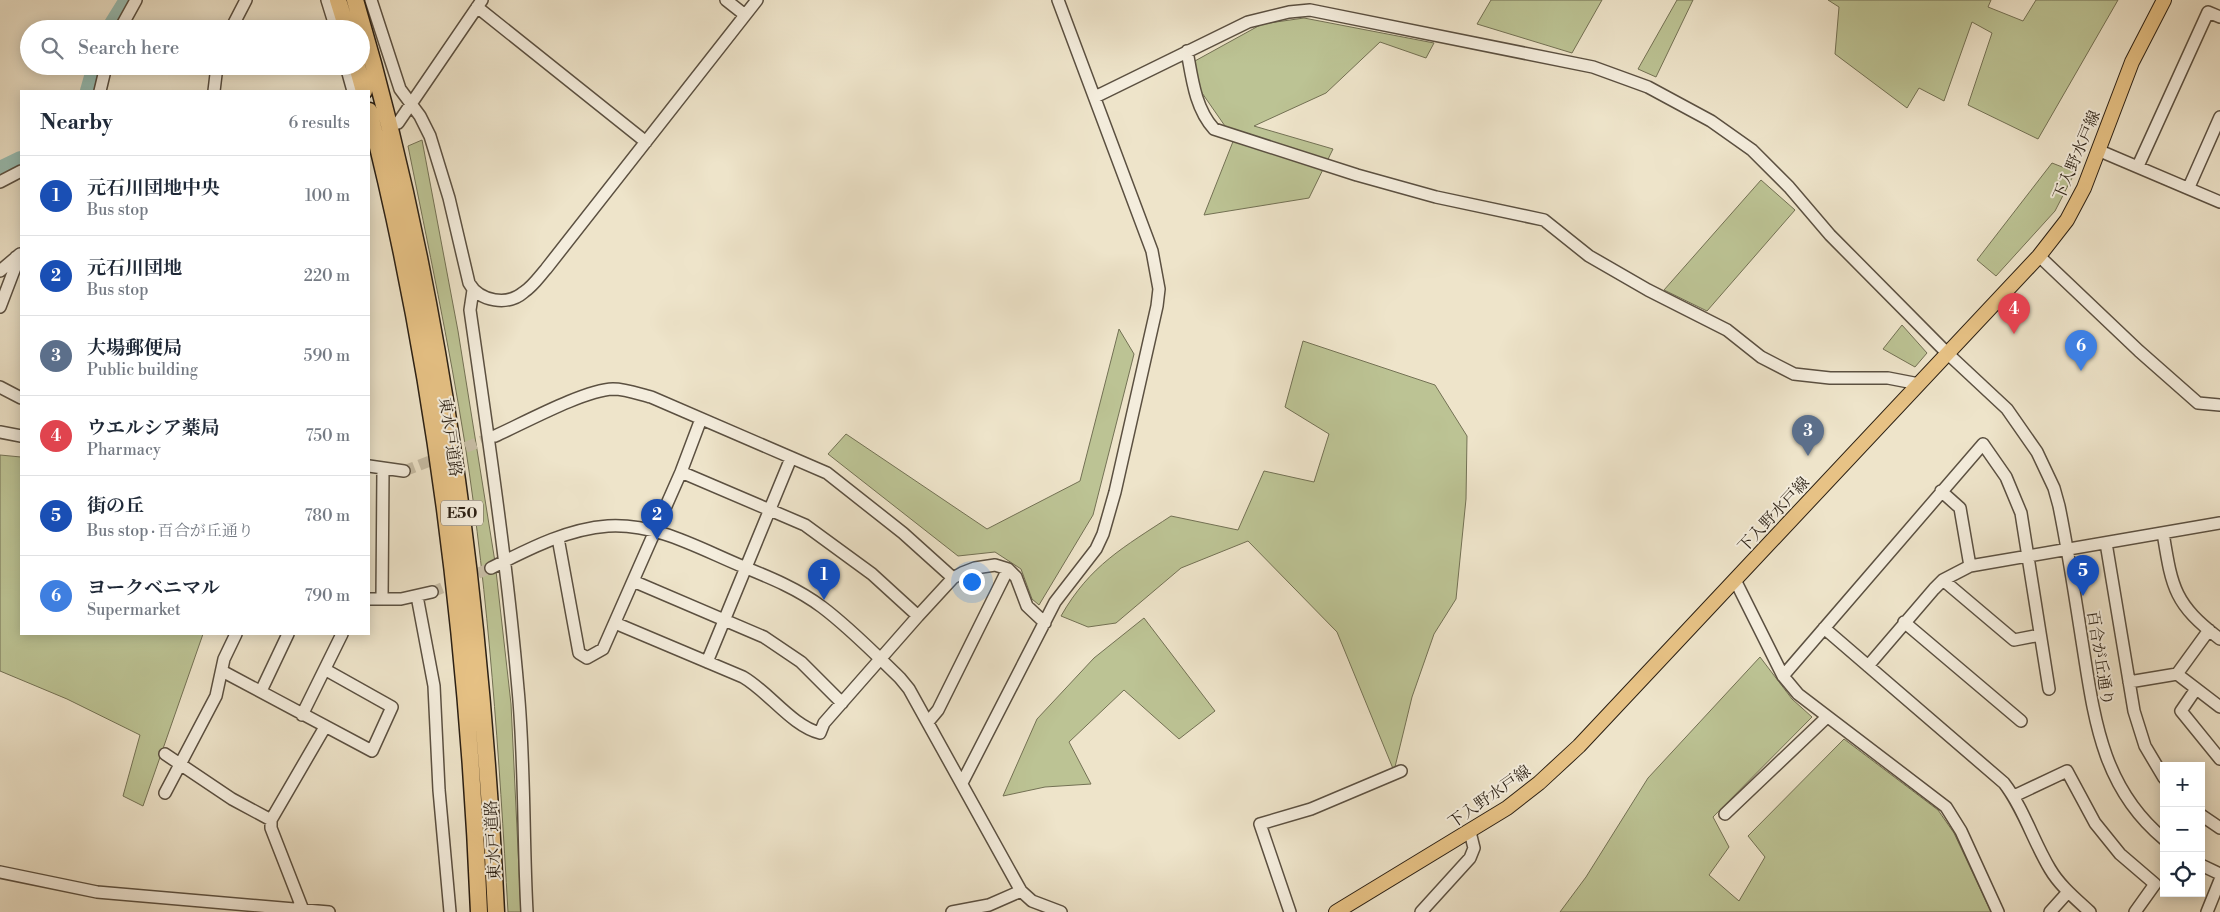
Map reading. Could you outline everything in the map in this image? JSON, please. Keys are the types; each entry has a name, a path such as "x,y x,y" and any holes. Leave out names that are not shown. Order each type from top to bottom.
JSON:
{"highway":[{"path":"338,0 344,20"},
{"name":"東水戸道路","path":"355,0 361,20"},
{"name":"東水戸道路","path":"370,48 393,122 422,268 456,471 483,705 496,912"},
{"path":"360,75 364,90"},
{"name":"東水戸道路","path":"370,115 406,270 440,475 466,706 476,832 479,912"}],"main road":[{"name":"下入野水戸線","path":"1336,912 1470,832 1521,798 1579,746 2039,256 2071,213 2084,188 2100,151 2132,62 2164,0"}],"street":[{"path":"125,20 136,0"},
{"path":"236,20 246,0"},
{"path":"327,0 333,20"},
{"path":"372,0 394,75 400,89 426,124 473,290 470,310 506,560 519,701 525,810 524,851 527,912"},
{"path":"726,0 745,15"},
{"path":"473,290 482,297 495,300 510,299 523,293 546,269 757,0"},
{"path":"962,783 1055,602 1096,549 1106,526 1157,306 1158,282 1152,251 1058,0"},
{"path":"393,122 412,104 480,4 646,142"},
{"name":"百合が丘通り","path":"1095,98 1263,17 1299,10 1310,10 1593,67 1648,87 1682,103 1752,150 1790,187 1830,235 1947,353 2006,408 2038,452 2054,488 2068,548 2094,716 2100,740 2123,792 2146,822 2160,835"},
{"path":"2138,166 2208,12 2220,17"},
{"path":"1187,52 1196,94 1204,118 1214,129 1357,175 1436,197 1544,220 1589,256 1648,290 1728,330 1761,358 1794,374 1830,378 1888,378 1919,384"},
{"path":"100,90 104,75"},
{"path":"214,90 216,75"},
{"path":"349,75 353,90"},
{"path":"2189,187 2220,117"},
{"path":"2100,151 2189,187 2220,202"},
{"path":"0,182 20,172"},
{"path":"0,271 19,255"},
{"path":"0,307 19,255"},
{"path":"2039,256 2139,351 2198,403 2220,405"},
{"path":"0,387 20,397"},
{"path":"495,436 582,398 613,389 651,397 827,473 903,533 953,578"},
{"path":"558,538 579,653 587,658 603,650 681,472 701,419"},
{"path":"0,432 20,436"},
{"path":"1783,676 1983,444 1999,464 2015,496 2021,514 2049,689"},
{"path":"707,662 744,567 791,458"},
{"path":"370,466 404,471"},
{"path":"382,600 383,469"},
{"path":"681,472 805,525 872,574 918,616"},
{"path":"1941,491 1960,508 1970,566"},
{"path":"1868,666 1904,622 1944,580 1970,566 2220,523"},
{"path":"490,568 558,538 582,530 609,526 654,531 687,542 782,583 822,606 910,689 1021,891 1032,901 1062,912"},
{"path":"2163,533 2173,586 2186,610 2220,638"},
{"path":"2106,543 2138,727 2160,771"},
{"path":"615,624 757,685 808,730 820,733 824,723 842,702 953,578 975,568 986,566 995,565 1008,569 1016,577 1027,606 1045,623"},
{"path":"928,722 938,710 1008,569"},
{"path":"1735,580 1783,676 1798,694 1946,807 1962,831 1998,912"},
{"path":"1944,580 2014,640 2040,635"},
{"path":"633,581 724,619 764,637 785,649 842,702"},
{"path":"370,599 382,600 417,596 432,592"},
{"path":"417,596 434,686 439,790 450,912"},
{"path":"1904,622 2021,721"},
{"path":"1824,628 2004,783 2014,796 2050,870 2068,892 2090,912"},
{"path":"2129,682 2177,674 2209,630"},
{"path":"166,793 216,696 224,659 236,635"},
{"path":"261,691 288,635"},
{"path":"302,715 326,670 342,635"},
{"path":"222,671 372,751 392,707 326,670"},
{"path":"2177,674 2220,707"},
{"path":"2196,689 2181,711 2220,759"},
{"path":"1726,814 1827,717"},
{"path":"303,910 271,828 271,820 325,727"},
{"path":"165,754 232,799 271,820"},
{"path":"1290,912 1260,824 1311,809 1401,771"},
{"path":"2014,796 2067,771 2096,823 2120,854 2155,884 2134,912"},
{"path":"2205,818 2220,828"},
{"path":"1421,912 1470,858 1474,848 1470,832"},
{"path":"2205,867 2220,874"},
{"path":"0,872 98,892 329,912"},
{"path":"2207,912 2220,880"},
{"path":"952,912 989,905 1021,891"},
{"path":"2050,912 2068,892"}],"green space":[{"path":"1491,0 1602,0 1572,53 1477,24"},
{"path":"1677,0 1693,0 1656,77 1638,69"},
{"path":"1828,0 1991,0 1988,7 2023,21 2036,0 2118,0 2038,139 1968,105 1992,33 1972,22 1944,101 1919,88 1907,108 1835,54 1839,7"},
{"path":"1304,18 1434,43 1426,58 1380,42 1326,93 1254,126 1333,149 1309,198 1204,215 1234,139 1184,67 1262,24"},
{"path":"422,140 458,331 495,562 511,704 521,912 508,912 497,736 487,619 465,444 408,146"},
{"path":"2052,163 2075,172 2055,211 1996,276 1977,260"},
{"path":"1761,180 1795,210 1707,311 1664,290"},
{"path":"1902,325 1927,353 1915,367 1883,349"},
{"path":"1119,329 1134,354 1093,515 1039,605 1032,599 1021,569 995,552 958,556 828,454 846,434 987,529 1080,481"},
{"path":"1303,341 1435,385 1467,436 1466,499 1456,599 1434,634 1412,697 1394,771 1337,632 1248,541 1181,568 1116,623 1088,627 1061,616 1072,598 1096,570 1123,548 1171,516 1238,530 1264,471 1314,482 1329,434 1285,407"},
{"path":"0,455 20,457 20,635 203,635 143,806 123,796 140,735 67,699 0,671"},
{"path":"1144,618 1215,711 1179,739 1124,690 1069,742 1091,784 1045,787 1003,796 1037,719 1094,658"},
{"path":"1760,657 1792,699 1812,717 1713,817 1729,847 1709,875 1739,901 1765,857 1748,836 1844,739 1938,810 1954,833 1991,912 1560,912 1586,877 1648,778"}],"waterway":[{"path":"116,20 128,0"},
{"path":"89,90 93,75"},
{"path":"0,170 20,160"}],"tunnel":[{"path":"404,471 495,436"},
{"path":"432,592 491,568"}],"place":[{"name":"ウエルシア薬局","path":"2014,334"},
{"name":"ヨークベニマル","path":"2081,371"},
{"name":"大場郵便局","path":"1808,456"},
{"name":"元石川団地","path":"657,540"},
{"name":"街の丘","path":"2083,596"},
{"name":"元石川団地中央","path":"824,600"}]}
